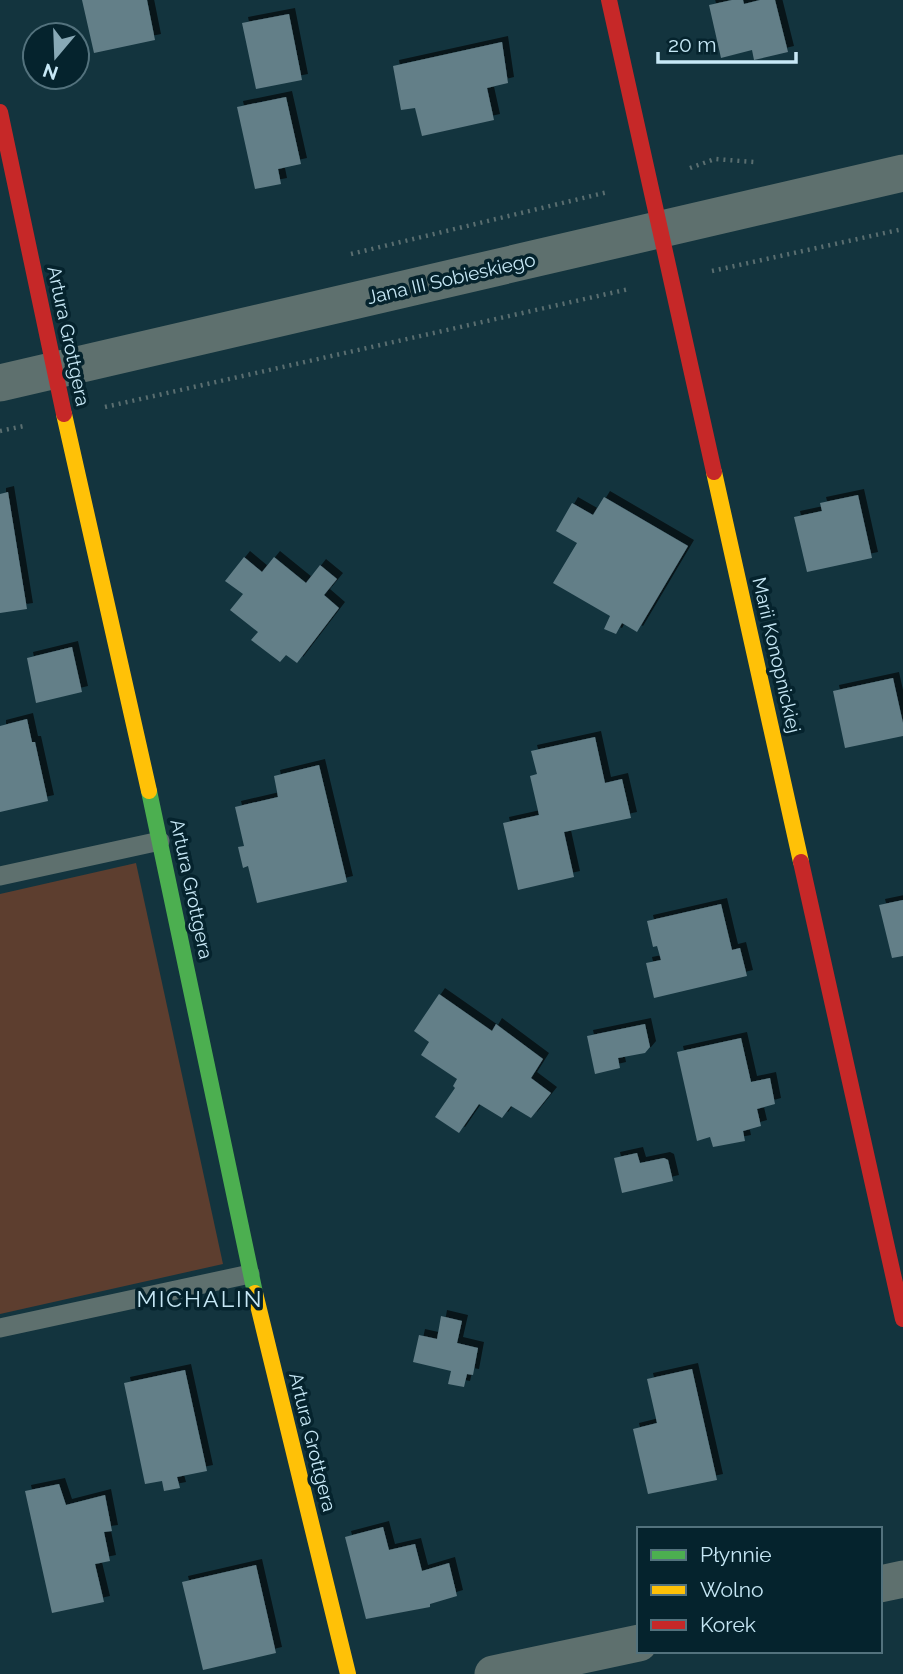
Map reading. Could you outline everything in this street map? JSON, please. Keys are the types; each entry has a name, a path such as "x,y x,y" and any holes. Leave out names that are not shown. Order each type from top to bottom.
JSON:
{"street":[{"name":"Marii Konopnickiej","path":"610,0 903,1319"},
{"name":"Artura Grottgera","path":"0,112 54,371 160,841 250,1274 348,1674"},
{"name":"Jana III Sobieskiego","path":"0,383 903,173"},
{"path":"882,1584 903,1579"},
{"path":"493,1674 637,1643"}],"lane":[{"path":"0,876 160,841"},
{"path":"0,1328 250,1274"}],"path":[{"path":"0,431 903,229"}],"shaded area":[{"path":"136,863 223,1264 0,1314 0,894"}],"building":[{"path":"82,0 147,0 155,40 94,53 91,21 87,21"},
{"path":"743,0 744,4 775,0 788,52 754,60 752,50 721,58 709,5"},
{"path":"289,14 302,80 256,89 242,23"},
{"path":"502,42 508,83 487,88 494,120 422,136 415,108 401,110 393,66"},
{"path":"286,97 301,164 278,169 281,184 255,189 237,107"},
{"path":"8,492 27,609 0,613 0,494"},
{"path":"858,495 872,558 807,572 794,517 822,511 820,503"},
{"path":"604,497 688,546 637,632 622,623 616,634 604,629 610,616 553,583 577,543 556,531 572,503 593,515"},
{"path":"244,557 262,572 274,557 306,583 320,565 337,579 324,595 339,608 297,663 286,655 280,662 251,640 258,632 230,610 243,594 225,581"},
{"path":"72,647 82,692 36,703 27,658"},
{"path":"893,678 903,723 903,736 845,748 833,691"},
{"path":"27,719 48,801 0,812 0,726"},
{"path":"595,737 605,783 622,779 631,818 564,832 574,877 518,890 503,823 539,815 530,776 537,774 531,751"},
{"path":"319,765 347,882 257,903 248,866 243,868 238,847 244,846 235,807 278,797 274,776"},
{"path":"903,900 903,956 892,958 879,905"},
{"path":"721,904 732,950 740,948 747,976 654,998 646,963 661,960 657,946 653,947 647,921"},
{"path":"439,994 492,1031 496,1024 543,1059 531,1078 551,1093 531,1118 511,1106 502,1118 479,1104 459,1133 435,1117 455,1088 453,1086 457,1079 421,1055 429,1042 414,1031"},
{"path":"645,1024 650,1047 645,1053 618,1058 620,1068 595,1074 587,1036"},
{"path":"741,1038 751,1082 770,1078 775,1104 757,1109 761,1126 743,1131 745,1141 713,1147 710,1137 697,1141 677,1052"},
{"path":"637,1153 640,1163 664,1158 668,1160 673,1181 622,1193 614,1158"},
{"path":"441,1316 462,1321 457,1343 478,1348 473,1375 467,1374 464,1387 448,1384 451,1371 413,1362 419,1335 437,1339"},
{"path":"692,1369 717,1480 648,1494 633,1429 657,1423 647,1379"},
{"path":"185,1370 207,1471 177,1477 180,1488 164,1491 162,1481 145,1484 124,1383"},
{"path":"59,1484 66,1505 105,1495 112,1531 104,1532 110,1561 95,1564 104,1602 52,1613 25,1491"},
{"path":"383,1527 389,1550 415,1544 422,1571 449,1563 457,1596 430,1604 430,1607 366,1619 345,1537"},
{"path":"256,1565 276,1653 203,1670 182,1582"}],"traffic: fast":[{"path":"149,791 255,1293"}],"traffic: slow":[{"path":"64,414 149,791"},
{"path":"714,472 801,862"},
{"path":"255,1293 348,1674"}],"traffic: jam":[{"path":"609,0 714,472"},
{"path":"0,112 64,414"},
{"path":"801,862 903,1319"}],"district":[{"name":"MICHALIN","path":"200,1299"}]}
